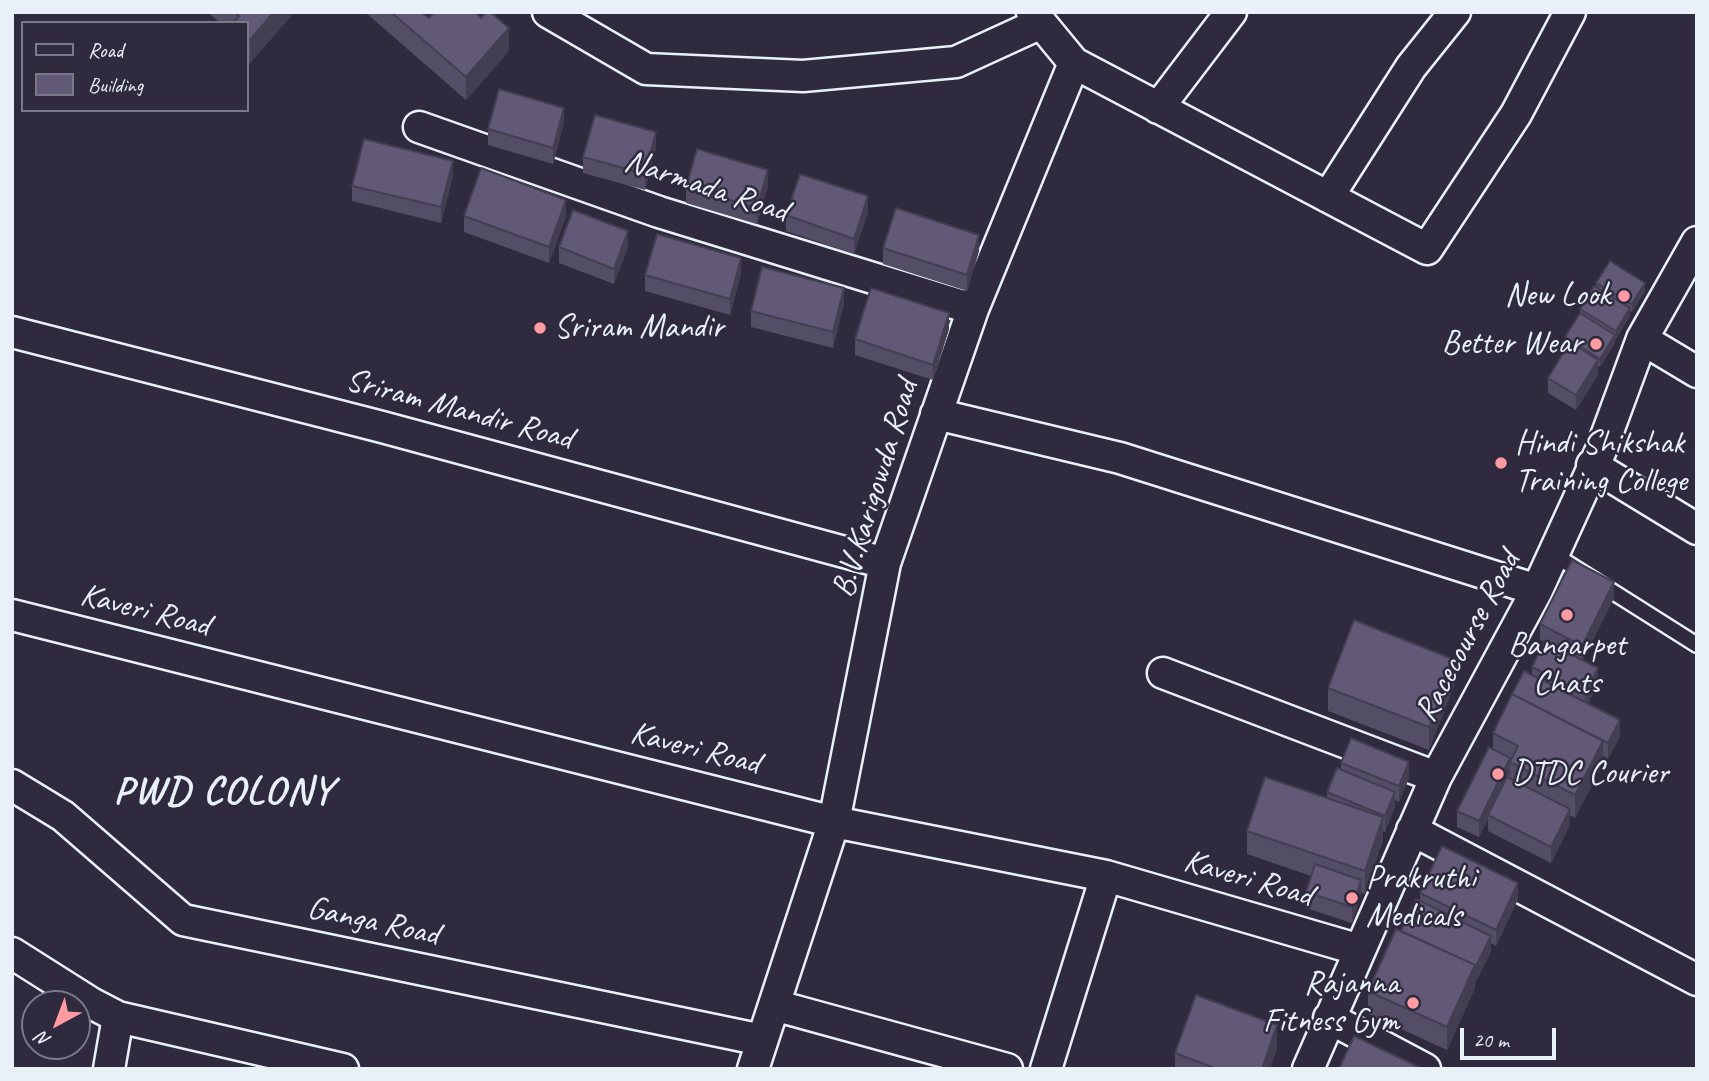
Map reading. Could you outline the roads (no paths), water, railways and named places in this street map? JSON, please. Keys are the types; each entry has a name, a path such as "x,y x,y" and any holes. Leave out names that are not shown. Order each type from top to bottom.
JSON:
{"street":[{"path":"548,12 646,69 803,76 956,62 1036,18 1074,63 1427,248 1516,114 1570,12"},
{"path":"1158,108 1231,12"},
{"path":"1328,197 1410,67 1455,12"},
{"name":"B.V.Karigowda Road","path":"753,1069 834,822 885,563 973,309 1074,63"},
{"name":"Narmada Road","path":"419,127 659,212 973,309"},
{"name":"Racecourse Road","path":"1308,1069 1436,777 1537,590 1601,450 1642,339 1697,242"},
{"name":"Sriram Mandir Road","path":"12,332 409,434 885,563"},
{"path":"1642,339 1697,372"},
{"path":"936,414 1120,458 1537,590"},
{"path":"1592,465 1697,529"},
{"name":"Kaveri Road","path":"12,615 834,822 1106,876 1360,950"},
{"path":"1163,673 1436,777"},
{"name":"Ganga Road","path":"12,785 63,816 183,920 762,1040"},
{"path":"1412,830 1697,980"},
{"path":"1046,1069 1106,876"},
{"path":"12,953 118,1017 343,1069"},
{"path":"774,1005 1007,1069"},
{"path":"109,1069 118,1017"},
{"path":"1329,1018 1424,1069"}],"lane":[{"path":"1553,554 1697,645"}],"place":[{"name":"New Look","path":"1624,296"},
{"name":"Sriram Mandir","path":"540,328"},
{"name":"Better Wear","path":"1596,344"},
{"name":"Hindi Shikshak Training College","path":"1501,463"},
{"name":"Bangarpet Chats","path":"1567,615"},
{"name":"DTDC Courier","path":"1498,774"},
{"name":"Prakruthi Medicals","path":"1352,898"},
{"name":"Rajanna Fitness Gym","path":"1413,1003"}],"district":[{"name":"PWD COLONY","path":"224,793"}]}
